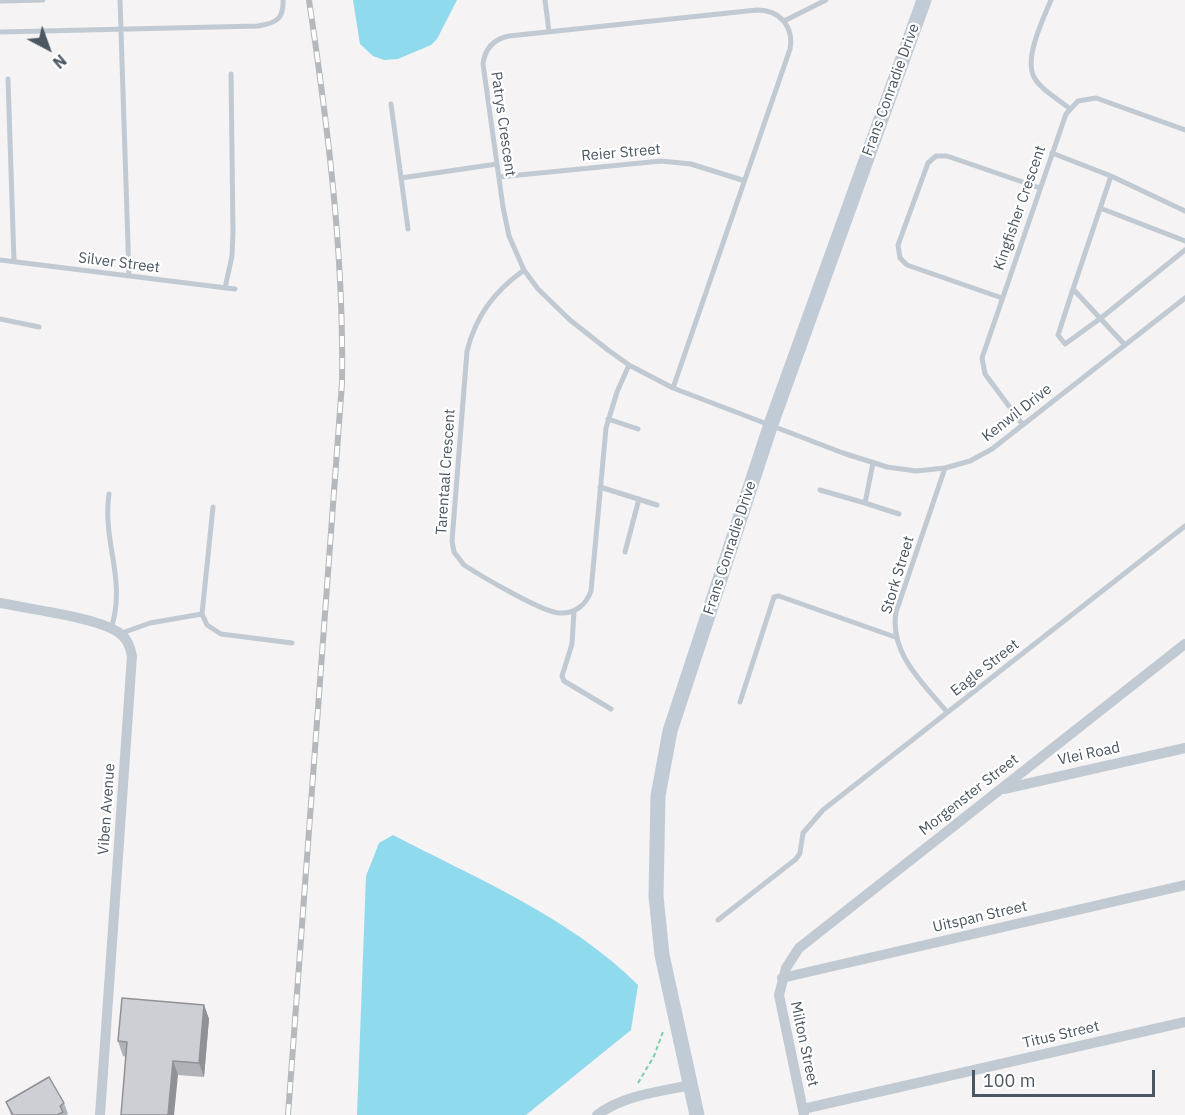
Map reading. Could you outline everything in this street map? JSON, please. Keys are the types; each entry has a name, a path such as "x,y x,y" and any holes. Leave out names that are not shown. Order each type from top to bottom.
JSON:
{"street":[{"name":"Frans Conradie Drive","path":"698,1115 661,943 655,858 658,796 670,731 771,424 924,0"},
{"path":"0,603 72,617 116,631"},
{"name":"Viben Avenue","path":"99,1115 132,663 131,649 116,631"},
{"name":"Morgenster Street","path":"782,978 791,957 807,940 1185,644"},
{"name":"Vlei Road","path":"1000,789 1185,748"},
{"name":"Uitspan Street","path":"782,978 1185,885"},
{"name":"Milton Street","path":"782,978 779,995 781,1013 803,1112"},
{"name":"Titus Street","path":"803,1112 1185,1022"},
{"path":"597,1115 617,1102 638,1095 691,1085"}],"lane":[{"path":"0,2 43,0"},
{"path":"120,0 129,276"},
{"path":"0,32 272,24 282,15 283,0"},
{"path":"545,0 549,32"},
{"path":"673,388 742,180 790,49 791,37 784,21 826,0"},
{"path":"1051,0 1031,54 1031,70 1038,83 1069,108 1084,98 1096,98 1185,130"},
{"name":"Patrys Crescent","path":"771,424 673,388 629,365 553,305 524,270 509,236 483,69 485,52 492,43 503,37 757,10 775,14 784,21"},
{"path":"225,288 232,256 233,231 231,74"},
{"path":"8,80 14,261"},
{"path":"391,104 408,229"},
{"name":"Kingfisher Crescent","path":"1023,425 988,379 982,364 983,352 1069,108"},
{"path":"1052,153 1112,176 1185,211"},
{"path":"1002,298 907,265 900,258 898,245 928,163 936,156 943,155 1040,188"},
{"name":"Reier Street","path":"499,177 661,161 691,165 742,180"},
{"path":"401,178 497,164"},
{"path":"1112,176 1060,324 1058,335 1062,343 1068,344 1185,250"},
{"path":"1100,208 1185,241"},
{"name":"Silver Street","path":"0,260 235,289"},
{"name":"Tarentaal Crescent","path":"524,270 503,286 487,304 475,326 469,344 453,547 457,557 464,565 539,605 555,613 574,611"},
{"path":"1073,289 1125,345"},
{"name":"Kenwil Drive","path":"771,424 873,463 902,470 945,468 981,456 1185,298"},
{"path":"0,319 39,327"},
{"path":"611,709 564,681 562,676 572,644 574,611 585,603 591,591 608,419 629,365"},
{"path":"608,419 638,429"},
{"path":"865,503 873,463"},
{"name":"Stork Street","path":"945,468 896,612 895,637 903,657 947,712"},
{"path":"600,487 657,505"},
{"path":"820,490 899,514"},
{"path":"109,494 106,513 108,532 118,579 116,631 201,614"},
{"path":"625,552 639,499"},
{"path":"213,507 201,614 207,625 221,634 292,643"},
{"name":"Eagle Street","path":"718,920 796,859 800,853 803,833 823,810 1185,526"},
{"path":"740,702 774,597 779,596 895,637"}],"path":[{"path":"635,1087 654,1056 665,1023"}],"water":[{"path":"353,0 457,0 437,39 431,45 398,59 384,60 373,56 360,44"},
{"path":"393,835 553,919 583,939 638,985 631,1030 526,1115 357,1115 366,876 379,843"}],"building":[{"path":"122,998 204,1005 199,1063 173,1061 168,1115 121,1115 127,1042 118,1041"},
{"path":"49,1077 64,1103 60,1106 63,1112 57,1115 13,1115 6,1102"}],"railway":[{"path":"288,1115 342,383 340,287 333,191 309,0"}]}
